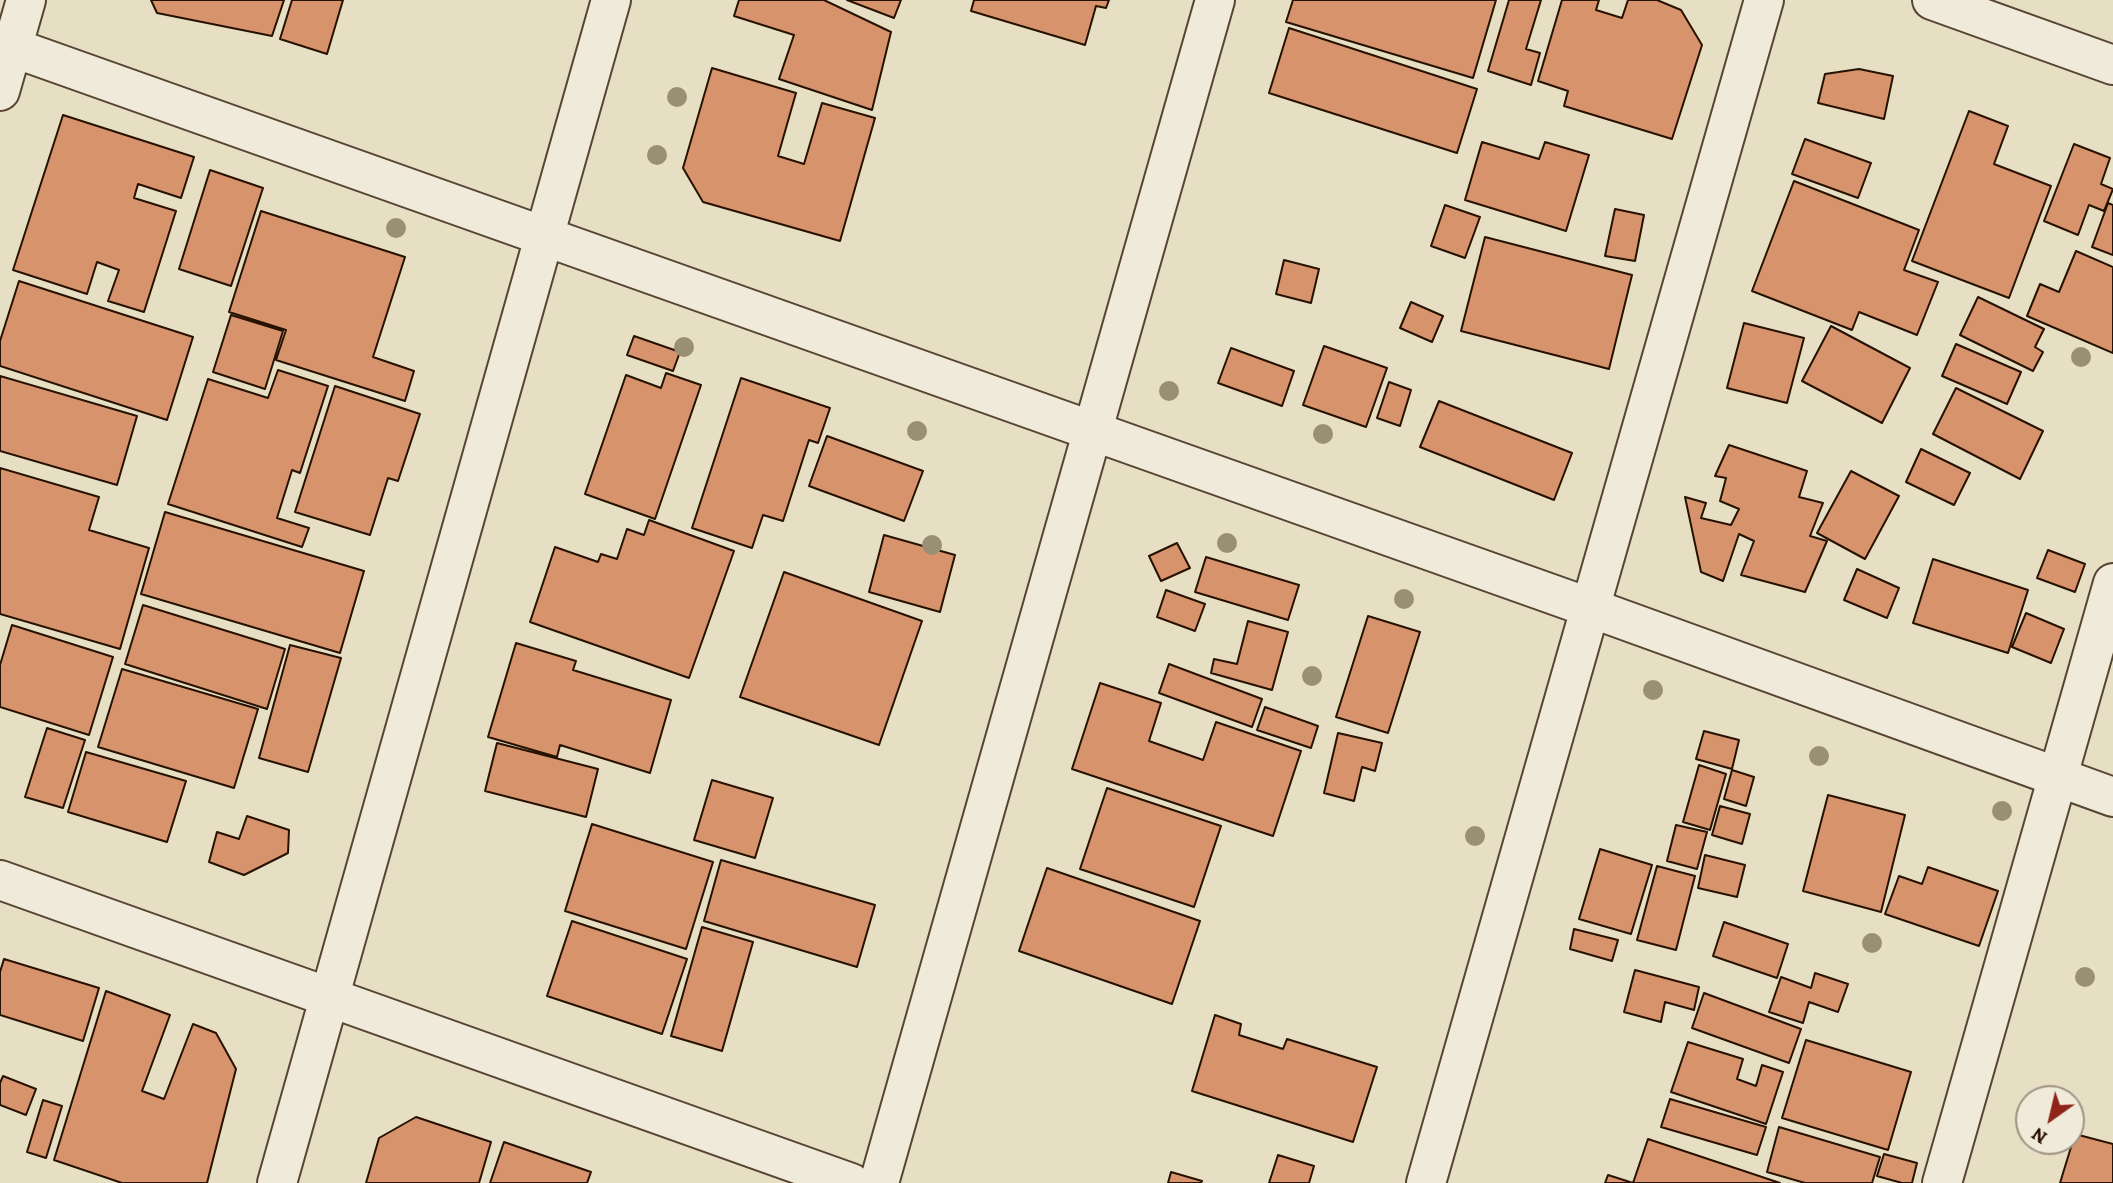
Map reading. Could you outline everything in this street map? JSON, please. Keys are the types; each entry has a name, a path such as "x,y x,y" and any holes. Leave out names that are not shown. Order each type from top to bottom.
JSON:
{"street":[{"path":"0,91 6,45 26,0"},
{"path":"276,1183 611,0"},
{"path":"878,1183 1215,0"},
{"path":"1426,1183 1764,0"},
{"path":"1932,0 2113,65"},
{"path":"6,45 1591,608 2113,797"},
{"path":"1942,1183 2113,583"},
{"path":"0,880 850,1183"}],"building":[{"path":"151,0 284,0 272,36 157,13"},
{"path":"292,0 343,0 327,54 280,39"},
{"path":"739,0 824,0 891,32 872,110 779,79 794,35 734,16"},
{"path":"847,0 901,0 894,18"},
{"path":"974,0 1109,0 1106,8 1096,6 1085,45 971,11"},
{"path":"1293,0 1496,0 1473,78 1286,22"},
{"path":"1509,0 1541,0 1526,49 1540,53 1531,85 1488,71"},
{"path":"1562,0 1599,0 1596,10 1622,18 1628,0 1657,0 1681,10 1702,45 1672,139 1564,106 1568,91 1538,81"},
{"path":"1289,28 1477,89 1457,153 1269,93"},
{"path":"712,68 796,93 778,156 804,164 822,103 875,118 840,241 703,202 683,168"},
{"path":"1859,69 1893,76 1884,119 1818,103 1825,74"},
{"path":"1969,111 2008,126 1994,164 2051,186 2009,298 1912,261"},
{"path":"63,115 194,157 181,198 138,184 134,198 176,211 144,312 108,301 119,270 97,262 87,294 13,270"},
{"path":"1805,139 1871,163 1858,198 1792,174"},
{"path":"1482,142 1539,159 1545,142 1589,155 1566,231 1465,200"},
{"path":"2074,144 2110,158 2101,184 2113,189 2104,211 2089,205 2078,235 2044,221"},
{"path":"210,170 263,188 231,286 179,269"},
{"path":"1794,181 1919,230 1904,270 1938,282 1917,335 1859,312 1852,330 1752,291"},
{"path":"2108,203 2113,205 2113,255 2092,247"},
{"path":"1445,205 1480,217 1465,258 1431,246"},
{"path":"1615,209 1644,215 1635,261 1605,256"},
{"path":"261,211 405,257 373,357 414,371 405,401 276,360 286,330 229,312"},
{"path":"1485,237 1632,275 1609,369 1461,331"},
{"path":"2076,251 2113,267 2113,353 2027,316 2040,284 2059,292"},
{"path":"1284,260 1319,269 1311,303 1276,294"},
{"path":"19,281 193,337 167,420 0,366 0,341"},
{"path":"1978,297 2044,329 2035,347 2043,352 2033,371 1960,335"},
{"path":"1411,302 1443,316 1432,342 1400,328"},
{"path":"231,315 283,331 265,389 213,372"},
{"path":"1744,323 1804,338 1787,403 1727,388"},
{"path":"1831,326 1910,368 1882,423 1802,381"},
{"path":"634,336 680,352 673,371 627,355"},
{"path":"1956,344 2021,372 2007,404 1942,376"},
{"path":"1324,346 1387,368 1366,427 1303,405"},
{"path":"1231,348 1294,371 1282,406 1218,383"},
{"path":"278,370 328,386 300,473 292,470 277,518 309,528 302,547 168,504 208,379 268,398"},
{"path":"666,373 701,385 655,519 585,494 626,375 661,388"},
{"path":"0,376 137,416 117,485 0,451"},
{"path":"741,378 830,408 818,443 809,440 783,521 763,515 752,548 692,528"},
{"path":"1389,382 1411,390 1400,426 1377,418"},
{"path":"335,386 420,414 398,481 388,478 370,535 295,512"},
{"path":"1956,388 2043,431 2020,479 1933,434"},
{"path":"1439,401 1572,453 1554,500 1420,447"},
{"path":"827,436 923,471 904,521 809,486"},
{"path":"1729,445 1807,471 1799,497 1823,503 1810,536 1827,541 1805,592 1741,575 1754,541 1739,534 1723,581 1701,572 1685,497 1706,503 1701,518 1731,525 1739,509 1720,501 1726,478 1715,476"},
{"path":"1921,449 1970,473 1954,505 1906,482"},
{"path":"0,468 99,497 89,530 149,548 120,649 0,614"},
{"path":"1851,471 1899,496 1865,559 1817,533"},
{"path":"165,512 364,571 340,653 141,594"},
{"path":"649,520 734,551 689,678 530,622 555,547 598,562 601,554 617,559 627,529 644,535"},
{"path":"884,535 955,555 940,612 869,592"},
{"path":"1177,543 1190,568 1161,581 1149,556"},
{"path":"2048,550 2085,564 2075,592 2037,578"},
{"path":"1206,557 1299,585 1288,620 1195,592"},
{"path":"1933,559 2028,590 2008,653 1913,623"},
{"path":"1857,569 1899,588 1887,618 1844,600"},
{"path":"784,572 922,621 879,745 740,697"},
{"path":"1166,590 1205,604 1195,631 1157,617"},
{"path":"143,605 285,649 267,709 125,664"},
{"path":"2026,613 2064,629 2051,663 2012,647"},
{"path":"1368,616 1420,632 1388,733 1336,717"},
{"path":"1248,621 1288,632 1272,690 1211,673 1214,659 1237,664"},
{"path":"12,625 113,657 89,735 0,707 0,665"},
{"path":"516,643 576,661 573,670 671,700 650,773 560,745 557,757 488,737"},
{"path":"290,645 341,658 308,772 259,758"},
{"path":"1169,664 1262,699 1252,727 1159,693"},
{"path":"122,669 258,709 234,788 98,747"},
{"path":"1100,683 1161,703 1149,741 1203,760 1216,722 1301,751 1273,836 1072,769"},
{"path":"1265,707 1318,726 1311,748 1257,730"},
{"path":"47,728 85,740 63,808 25,797"},
{"path":"1704,731 1739,740 1732,769 1696,759"},
{"path":"1338,733 1382,743 1375,771 1362,767 1354,801 1324,793"},
{"path":"497,743 598,769 586,817 485,791"},
{"path":"86,752 186,781 167,842 68,812"},
{"path":"1699,765 1726,774 1710,830 1683,822"},
{"path":"1732,770 1754,777 1746,806 1724,799"},
{"path":"712,780 773,798 755,858 694,840"},
{"path":"1107,788 1221,826 1194,907 1080,869"},
{"path":"1828,795 1905,815 1881,912 1803,891"},
{"path":"1720,806 1750,814 1742,844 1712,835"},
{"path":"247,816 289,830 288,853 244,875 209,862 217,832 239,839"},
{"path":"592,824 713,862 686,949 565,911"},
{"path":"1676,825 1707,832 1697,869 1667,861"},
{"path":"1600,849 1652,865 1631,934 1579,919"},
{"path":"1705,855 1745,865 1737,897 1698,888"},
{"path":"721,860 875,905 857,967 704,921"},
{"path":"1657,866 1695,876 1676,950 1637,940"},
{"path":"1928,867 1998,891 1979,946 1885,914 1899,876 1922,884"},
{"path":"1047,868 1200,921 1172,1004 1019,951"},
{"path":"572,921 687,959 662,1034 547,996"},
{"path":"1724,922 1788,944 1777,978 1713,956"},
{"path":"702,927 753,942 722,1051 671,1036"},
{"path":"1574,929 1618,940 1612,961 1570,949"},
{"path":"4,959 99,988 83,1041 0,1015 0,972"},
{"path":"1635,970 1699,987 1694,1010 1665,1002 1661,1022 1624,1012"},
{"path":"1815,973 1848,984 1838,1012 1809,1002 1803,1023 1769,1012 1781,977 1811,988"},
{"path":"106,991 170,1015 142,1091 164,1099 193,1024 216,1033 236,1069 207,1183 122,1183 54,1160"},
{"path":"1704,993 1801,1029 1789,1063 1692,1028"},
{"path":"1215,1015 1241,1024 1239,1035 1283,1049 1287,1039 1377,1067 1353,1142 1192,1091"},
{"path":"1806,1040 1911,1072 1888,1150 1782,1118"},
{"path":"1688,1042 1743,1059 1737,1079 1756,1086 1762,1065 1783,1072 1766,1124 1671,1092"},
{"path":"3,1076 36,1089 26,1115 0,1105 0,1083"},
{"path":"1670,1099 1766,1127 1757,1155 1661,1127"},
{"path":"43,1100 62,1106 46,1158 27,1152"},
{"path":"416,1117 491,1142 479,1183 366,1183 379,1138"},
{"path":"1779,1127 1880,1157 1872,1183 1805,1183 1767,1172"},
{"path":"2085,1137 2113,1144 2113,1183 2060,1183 2069,1155 2085,1155"},
{"path":"1648,1139 1780,1183 1633,1183"},
{"path":"504,1142 591,1172 587,1183 490,1183"},
{"path":"1884,1154 1917,1163 1912,1183 1877,1176"},
{"path":"1278,1155 1314,1166 1309,1183 1269,1183"},
{"path":"1171,1172 1202,1181 1168,1183"},
{"path":"1608,1175 1633,1183 1605,1183"}]}
